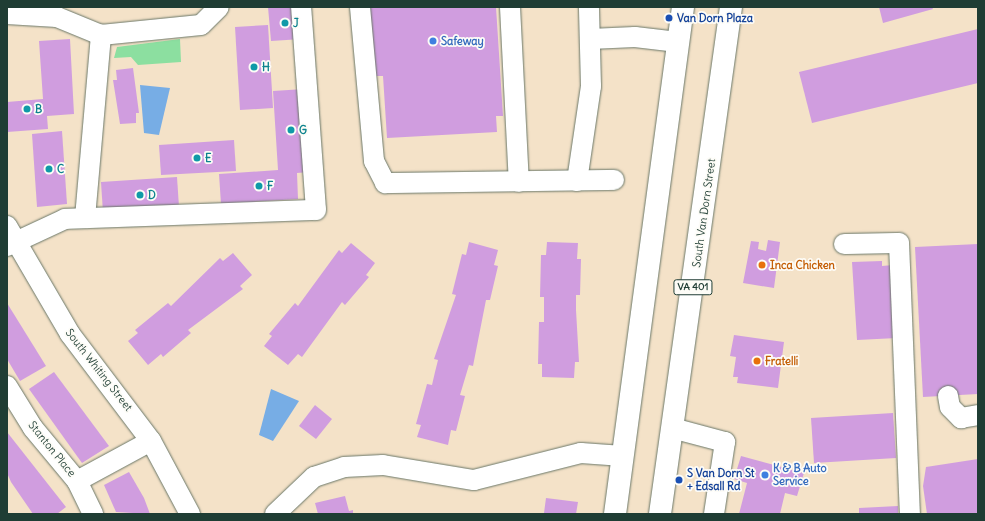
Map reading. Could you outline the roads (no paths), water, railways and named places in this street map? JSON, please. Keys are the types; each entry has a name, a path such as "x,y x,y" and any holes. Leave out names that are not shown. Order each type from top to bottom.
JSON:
{"main road":[{"path":"615,514 683,7"},
{"name":"South Van Dorn Street","path":"660,514 731,7"}],"street":[{"path":"7,14 57,17 102,35 201,25 219,7"},
{"path":"10,238 65,219 316,210 301,7"},
{"path":"360,7 369,125 380,178 392,184 614,180"},
{"path":"510,7 519,182"},
{"path":"577,181 590,96 590,39 588,7"},
{"path":"85,218 102,35"},
{"path":"590,39 635,37 678,42"},
{"name":"South Whiting Street","path":"10,238 70,334 151,441 190,514"},
{"path":"844,244 899,243 910,514"},
{"name":"Stanton Place","path":"7,386 33,428 77,481 93,514"},
{"path":"948,396 950,407 961,418 978,416"},
{"path":"672,428 725,442 714,514"},
{"path":"77,481 151,441"},
{"path":"275,514 314,477 344,467 383,465 474,480 581,453 623,456"}],"water":[{"path":"140,85 170,88 159,135 144,133"},
{"path":"271,389 299,401 273,441 259,435"}],"place":[{"name":"Van Dorn Plaza","path":"669,18"},
{"name":"J","path":"285,23"},
{"name":"Safeway","path":"433,41"},
{"name":"H","path":"254,67"},
{"name":"B","path":"27,109"},
{"name":"G","path":"291,130"},
{"name":"E","path":"197,158"},
{"name":"C","path":"49,169"},
{"name":"F","path":"259,186"},
{"name":"D","path":"140,195"},
{"name":"Inca Chicken","path":"762,265"},
{"name":"Fratelli","path":"757,361"},
{"name":"K & B Auto Service","path":"765,475"},
{"name":"S Van Dorn St + Edsall Rd","path":"679,480"}]}
